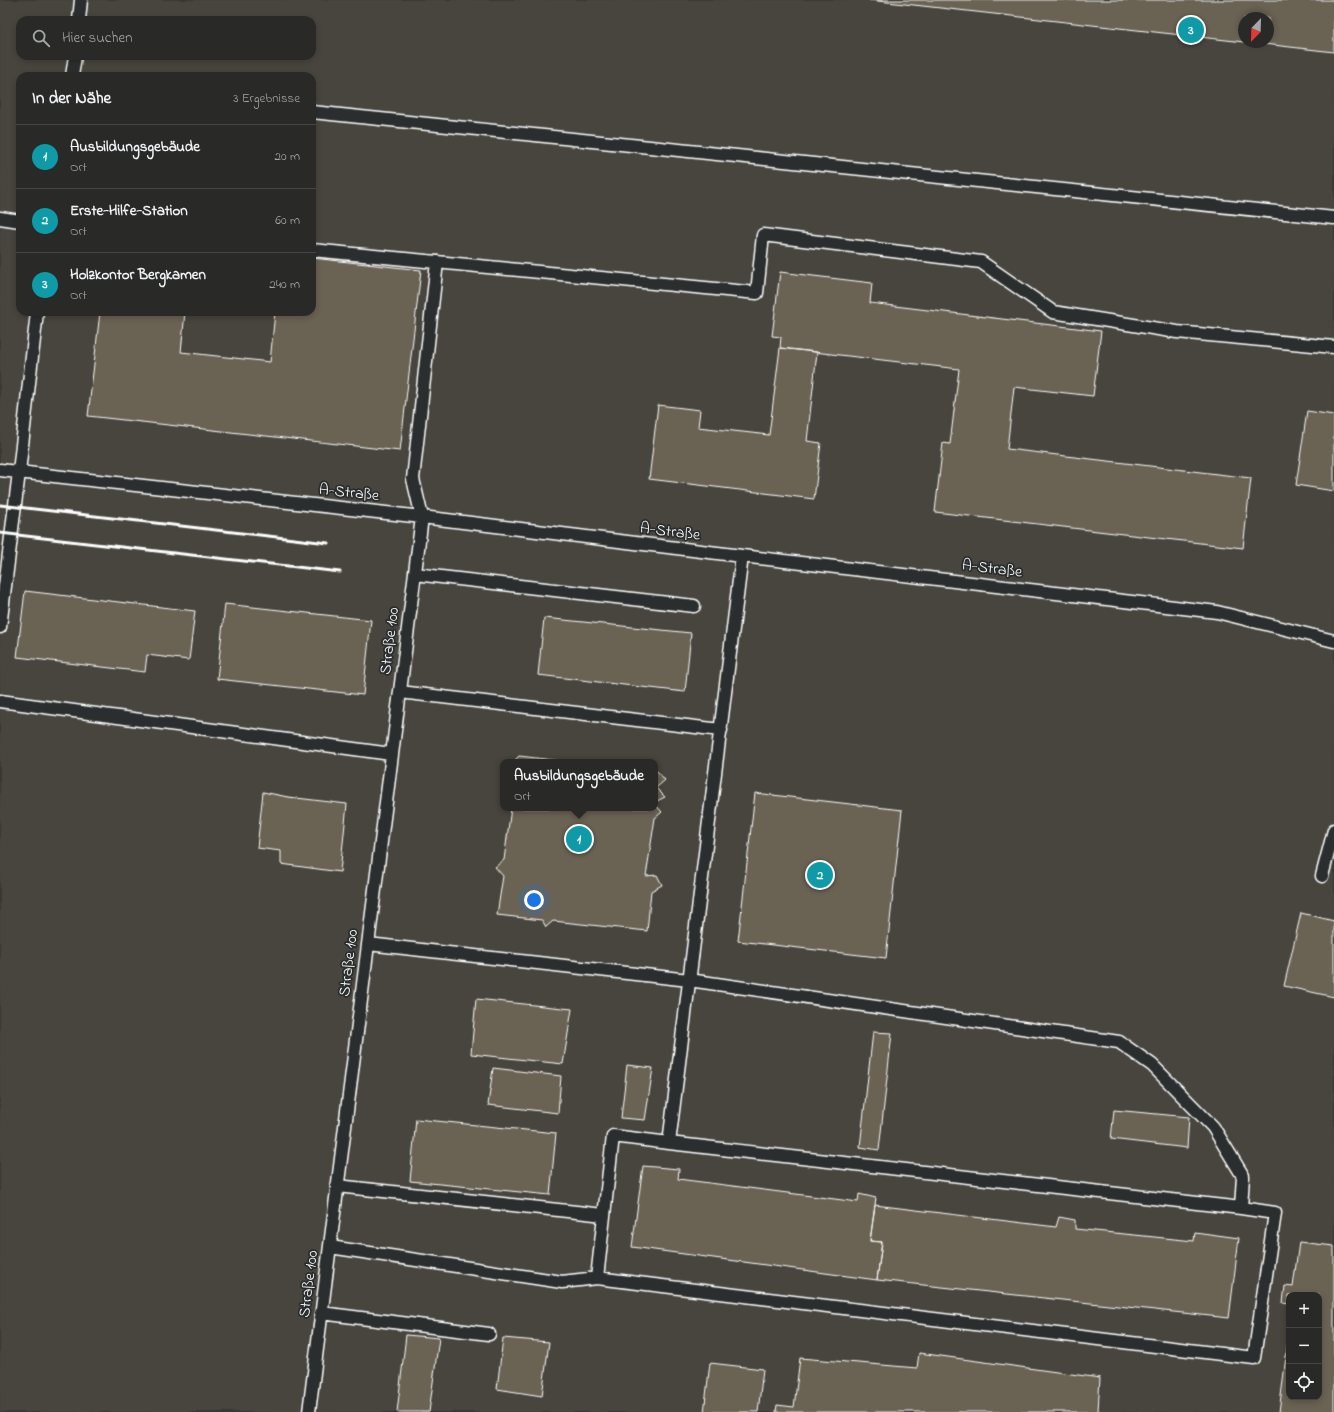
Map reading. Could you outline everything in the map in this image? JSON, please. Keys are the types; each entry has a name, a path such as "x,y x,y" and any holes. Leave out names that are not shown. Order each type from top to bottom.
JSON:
{"lane":[{"path":"79,16 81,0"},
{"path":"73,72 74,60"},
{"path":"316,112 1334,218"},
{"path":"0,218 16,220"},
{"path":"316,250 757,293 762,235 981,262 1053,312 1177,332 1334,346"},
{"path":"422,517 413,479 437,262"},
{"path":"0,627 37,316"},
{"name":"A-Straße","path":"0,470 422,517 1217,612 1334,641"},
{"name":"Straße 100","path":"309,1412 422,517"},
{"path":"669,1143 742,556"},
{"path":"415,574 694,606"},
{"path":"400,692 721,730"},
{"path":"0,701 391,754"},
{"path":"1322,876 1334,830"},
{"path":"368,944 690,980 1119,1042 1152,1065 1213,1127 1244,1176 1241,1208"},
{"path":"330,1247 562,1282 597,1278 1254,1358 1275,1213 613,1136 597,1278"},
{"path":"337,1186 604,1215"},
{"path":"321,1313 489,1334"}],"shaded area":[{"path":"0,0 1334,0 1334,1412 0,1412"}],"building":[{"path":"869,0 1334,0 1334,52 1274,45 1274,12 1238,12 1238,41"},
{"path":"316,258 421,270 400,451 88,416 100,316 185,316 181,352 270,362 275,316 316,316"},
{"path":"780,272 872,283 870,303 1101,331 1093,396 1014,387 1007,449 1251,478 1243,548 935,512 943,443 950,444 959,369 780,348 781,337 772,336"},
{"path":"780,348 817,352 807,441 821,443 814,499 649,479 658,405 700,410 698,427 769,435"},
{"path":"1307,411 1334,415 1334,491 1296,485"},
{"path":"25,591 195,611 189,660 147,655 145,672 17,657"},
{"path":"225,604 371,620 363,695 217,679"},
{"path":"544,618 691,633 685,692 538,675"},
{"path":"519,756 546,759 516,759"},
{"path":"658,772 665,780 658,786"},
{"path":"658,790 665,797 658,800"},
{"path":"263,792 288,797 347,804 340,872 281,864 281,851 257,848"},
{"path":"755,793 902,810 886,958 738,941"},
{"path":"658,807 662,812 655,818 646,876 657,875 662,885 651,891 647,931 553,921 546,927 542,920 497,915 503,876 495,867 504,860 511,811 658,811"},
{"path":"1301,913 1334,921 1334,997 1284,986"},
{"path":"476,999 572,1009 563,1064 471,1054"},
{"path":"873,1032 892,1033 879,1150 860,1147"},
{"path":"627,1065 653,1068 645,1120 621,1118"},
{"path":"493,1068 561,1076 558,1113 488,1105"},
{"path":"1114,1110 1189,1117 1187,1148 1111,1139"},
{"path":"416,1119 556,1133 550,1195 410,1181"},
{"path":"643,1166 679,1169 678,1179 858,1202 859,1194 876,1198 870,1241 882,1242 877,1280 632,1247"},
{"path":"875,1205 1056,1227 1059,1217 1075,1220 1075,1229 1194,1241 1195,1232 1239,1238 1229,1318 877,1280 882,1242 870,1241"},
{"path":"1299,1242 1334,1246 1334,1412 1279,1412 1286,1356 1286,1400 1322,1400 1322,1292 1286,1292 1286,1304 1283,1303 1285,1286 1293,1287"},
{"path":"406,1335 439,1338 429,1412 397,1412"},
{"path":"503,1338 549,1342 542,1396 497,1389"},
{"path":"919,1353 1100,1378 1098,1411 1107,1412 776,1412 777,1405 794,1407 800,1358 917,1368"},
{"path":"710,1363 763,1369 758,1412 704,1412"}],"railway":[{"path":"0,505 328,543"},
{"path":"0,533 340,572"}],"place":[{"name":"Holzkontor Bergkamen","path":"1191,30"},
{"name":"Ausbildungsgebäude","path":"579,839"},
{"name":"Erste-Hilfe-Station","path":"820,875"}]}
